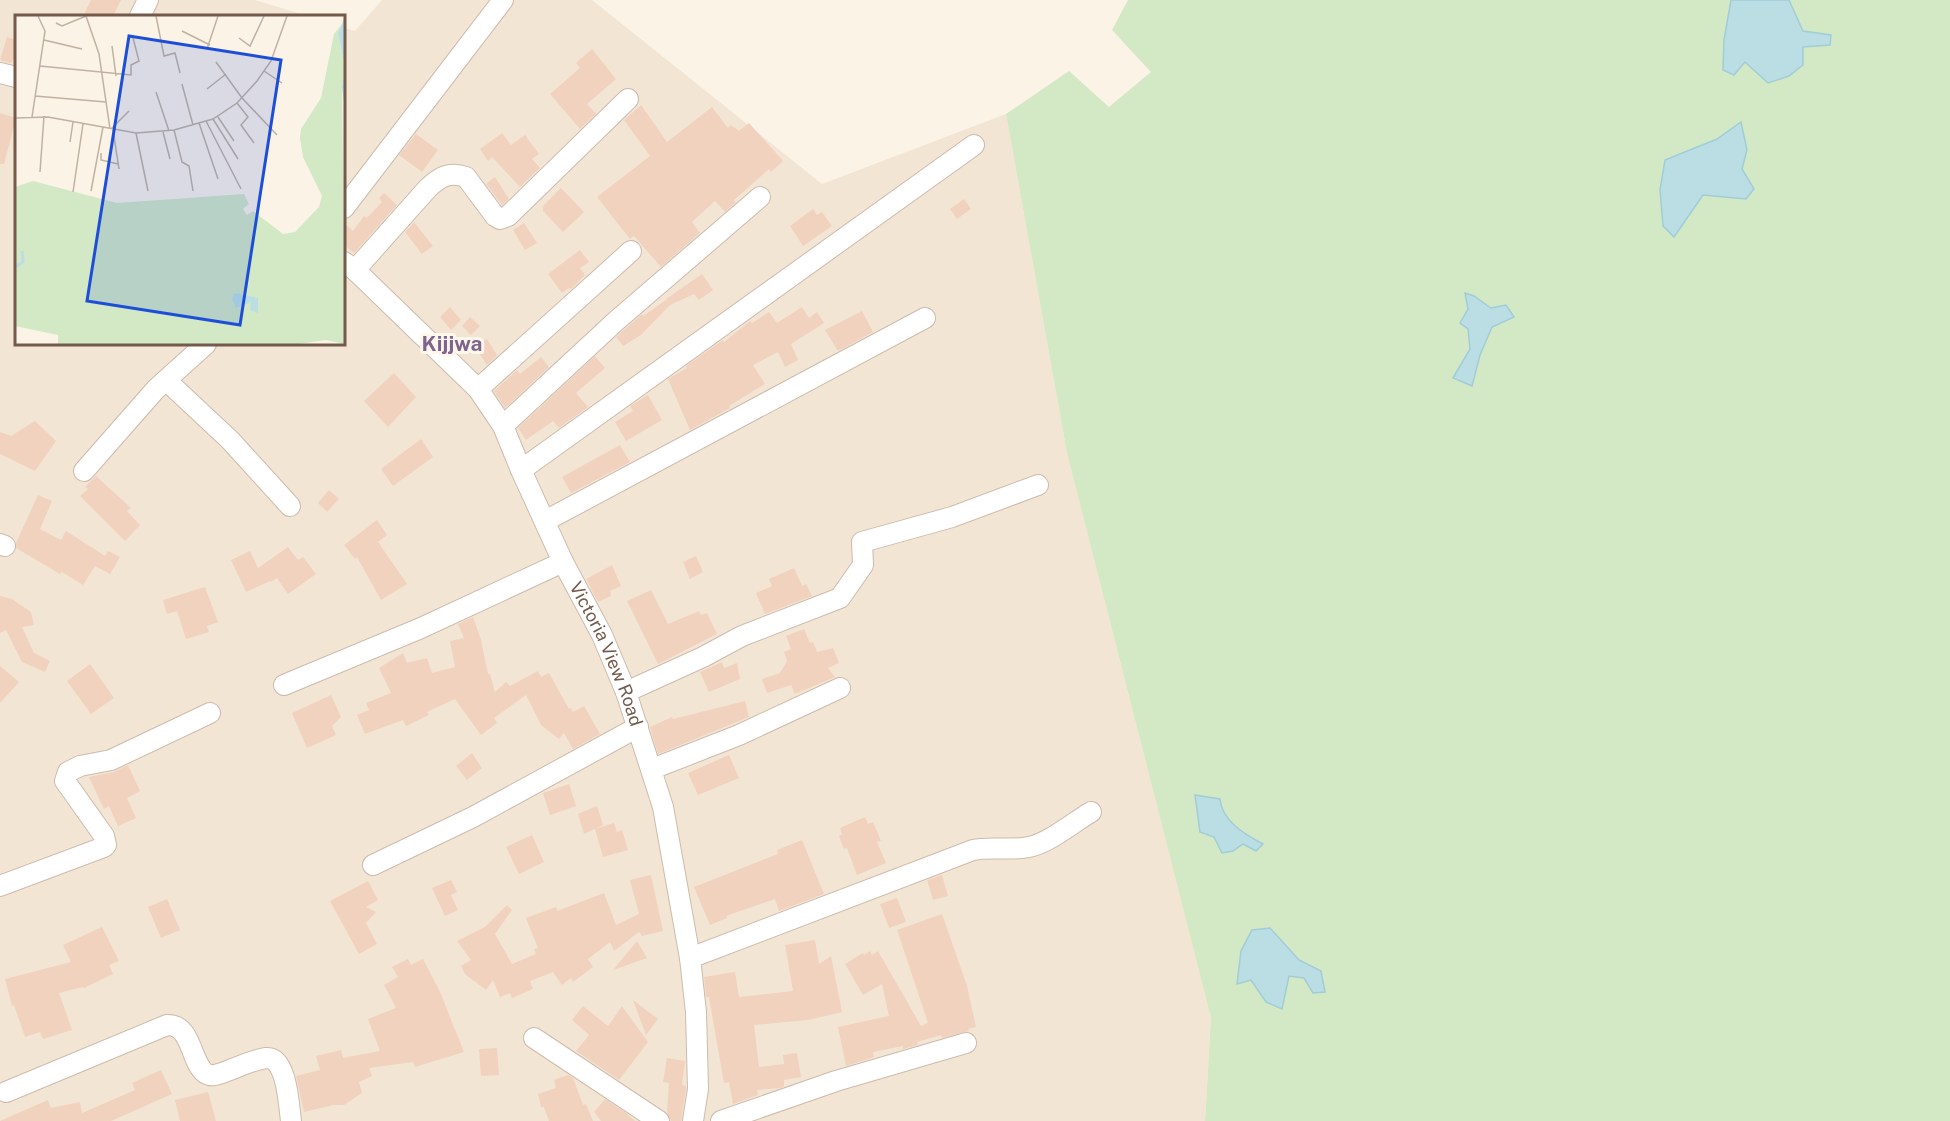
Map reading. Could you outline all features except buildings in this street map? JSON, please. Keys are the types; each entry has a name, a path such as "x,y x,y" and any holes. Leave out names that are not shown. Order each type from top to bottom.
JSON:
{"street":[{"path":"140,15 148,0"},
{"path":"345,207 503,0"},
{"path":"0,73 15,76"},
{"path":"349,266 428,188 440,177 446,175 459,174 466,177 495,216 500,219 508,216 628,99"},
{"path":"521,470 974,145"},
{"path":"503,426 616,321 760,197"},
{"path":"478,389 631,250"},
{"name":"Victoria View Road","path":"349,266 478,389 503,426 563,562 602,635 626,692 663,807 690,958 697,1023 698,1089 693,1121"},
{"path":"545,521 925,318"},
{"path":"84,471 164,382 205,345"},
{"path":"164,382 169,383 230,440 290,506"},
{"path":"626,692 703,657 742,636 840,598 864,566 862,542 952,517 1038,485"},
{"path":"284,685 447,617 563,562"},
{"path":"652,770 739,735 840,688"},
{"path":"0,886 104,847 104,836 65,781 68,772 80,766 111,760 210,713"},
{"path":"373,865 482,813 638,727"},
{"path":"690,958 973,850 1032,847 1091,812"},
{"path":"6,1092 167,1025 172,1025 183,1032 201,1068 207,1074 216,1075 264,1059 276,1061 283,1073 291,1121"},
{"path":"534,1038 659,1121"},
{"path":"721,1121 836,1081 966,1043"}],"shaded area":[{"path":"0,0 255,0 305,15 15,15 15,345 345,345 345,28 355,31 382,0 592,0 822,184 1006,114 1067,453 1211,1018 1205,1121 0,1121"}],"green space":[{"path":"1128,0 1950,0 1950,1121 1205,1121 1211,1018 1067,453 1006,114 1069,71 1109,107 1151,72 1112,30","holes":["1465,293 1492,308 1492,327 1480,355 1472,386 1453,378 1470,349 1468,329 1460,323 1468,309"]}],"water":[{"path":"1731,0 1789,0 1803,31 1831,35 1830,45 1803,47 1803,65 1789,76 1768,83 1745,62 1734,75 1723,70 1724,40"},
{"path":"1741,122 1747,150 1742,169 1754,189 1746,199 1703,195 1674,237 1663,226 1660,190 1665,160 1717,139"},
{"path":"1465,293 1474,296 1491,308 1506,305 1514,317 1492,327 1480,355 1472,386 1453,378 1470,349 1468,329 1460,323 1468,309"},
{"path":"1195,795 1220,799 1229,820 1263,844 1256,851 1243,844 1233,851 1222,853 1214,837 1200,832"},
{"path":"1270,928 1299,960 1321,971 1325,992 1313,993 1304,978 1289,976 1282,1009 1266,1002 1251,980 1237,984 1241,951 1252,930"}],"district":[{"name":"Kijjwa","path":"452,344"}]}
